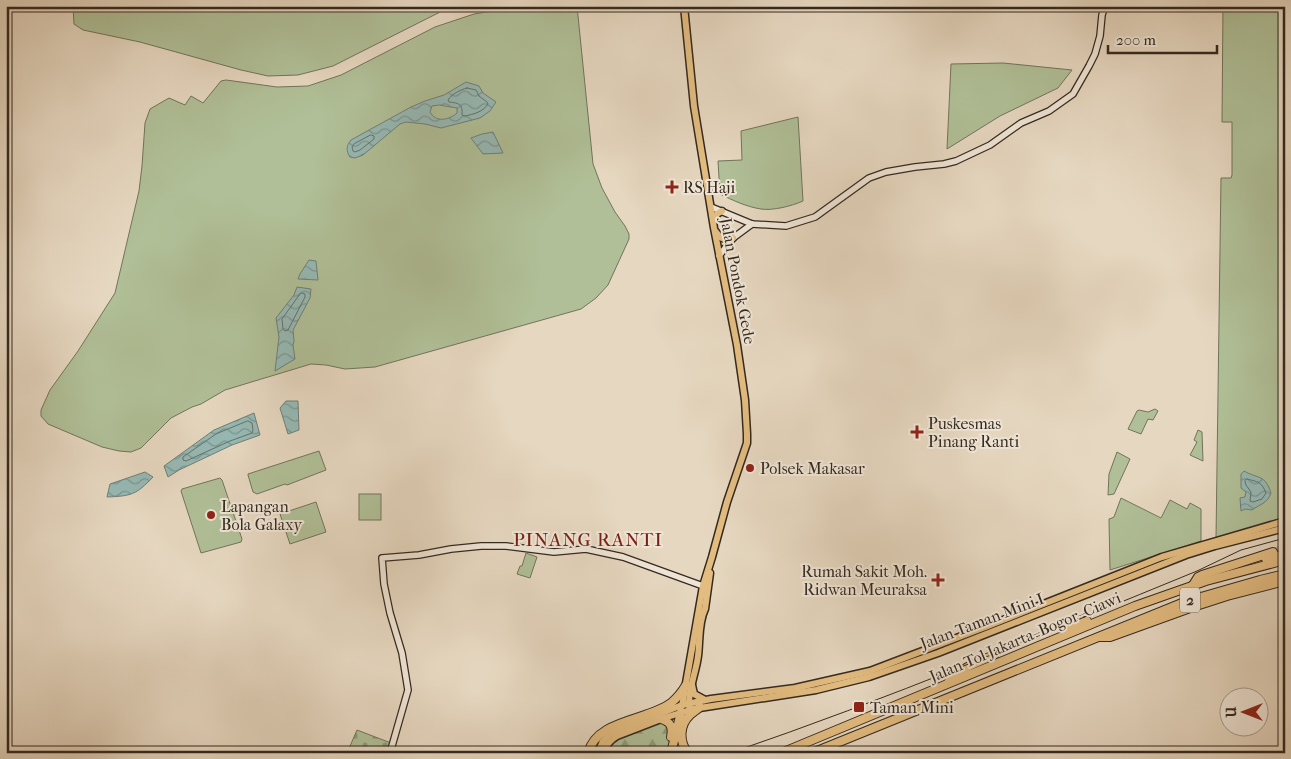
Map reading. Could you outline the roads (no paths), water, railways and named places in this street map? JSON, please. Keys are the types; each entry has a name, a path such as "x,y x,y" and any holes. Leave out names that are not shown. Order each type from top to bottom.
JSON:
{"highway":[{"path":"1232,565 1243,565 1284,551"},
{"path":"1193,585 1202,575 1273,552"},
{"name":"Jalan Tol Jakarta–Bogor–Ciawi","path":"781,752 1135,606 1193,585 1285,560"},
{"name":"Jalan Tol Jakarta–Bogor–Ciawi","path":"812,753 1187,601 1285,574"},
{"path":"1099,637 1110,637 1192,607 1285,581"},
{"path":"1068,626 1083,621 1094,622"},
{"path":"946,685 962,670 994,656"},
{"path":"588,753 593,740 606,730 667,705 689,685"},
{"path":"671,753 685,708"},
{"path":"688,753 682,739 683,726 689,715 700,708"},
{"path":"661,719 670,723 672,728 666,753"}],"main road":[{"name":"Jalan Pondok Gede","path":"684,6 694,106 714,227 739,358 745,400 747,434 747,443 727,502 712,557 685,708"},
{"path":"722,211 718,212 715,216 714,227 716,233 728,240 733,238"},
{"name":"Jalan Taman Mini I","path":"685,708 705,700 795,688 870,670 914,655 1162,557 1285,521"},
{"name":"Jalan Taman Mini I","path":"685,708 700,708 816,690 864,678 934,654 1186,555 1285,528"},
{"name":"Jalan Pondok Gede","path":"689,685 698,654 700,626 705,609 706,586"},
{"path":"689,685 694,694 705,700"},
{"path":"603,753 607,744 612,739 685,708"},
{"path":"598,753 602,741 610,734 685,708"}],"street":[{"path":"711,207 752,224 786,226 816,217 869,178 886,172 956,161 990,145 1021,123 1049,111 1072,94 1096,54 1105,6"},
{"path":"720,256 733,238 752,224"},
{"path":"390,750 408,690 402,653 390,613 384,584 382,558 481,546 506,546 554,552 586,549 623,558 706,586"}],"water":[{"path":"466,82 479,86 483,93 496,102 490,111 480,118 441,128 406,122 400,124 363,155 355,158 350,157 347,148 351,140 411,107 444,95","holes":["439,105 457,108 457,113 443,119 436,118 430,112 432,106"]},
{"path":"493,132 503,153 483,154 471,138"},
{"path":"309,260 316,261 318,280 298,279 300,274"},
{"path":"297,287 311,289 310,298 293,330 295,359 275,371 279,337 276,318 294,295"},
{"path":"286,401 298,401 299,430 288,434 280,408"},
{"path":"254,413 260,435 232,445 168,477 164,466 214,430"},
{"path":"1244,471 1264,480 1271,493 1265,502 1252,510 1245,509 1241,511 1240,498 1245,497 1246,492 1241,488 1241,474"},
{"path":"145,472 153,477 142,488 128,495 107,497 110,484"}],"tunnel":[{"path":"1273,552 1283,549"}],"tram line":[{"path":"730,753 848,711 965,665 1197,571 1241,550 1285,538"}],"place":[{"name":"RS Haji","path":"672,187"},
{"name":"Puskesmas Pinang Ranti","path":"917,432"},
{"name":"Polsek Makasar","path":"750,468"},
{"name":"Lapangan Bola Galaxy","path":"211,515"},
{"name":"Rumah Sakit Moh. Ridwan Meuraksa","path":"938,580"},
{"name":"Taman Mini","path":"859,707"}],"district":[{"name":"PINANG RANTI","path":"588,540"}]}
